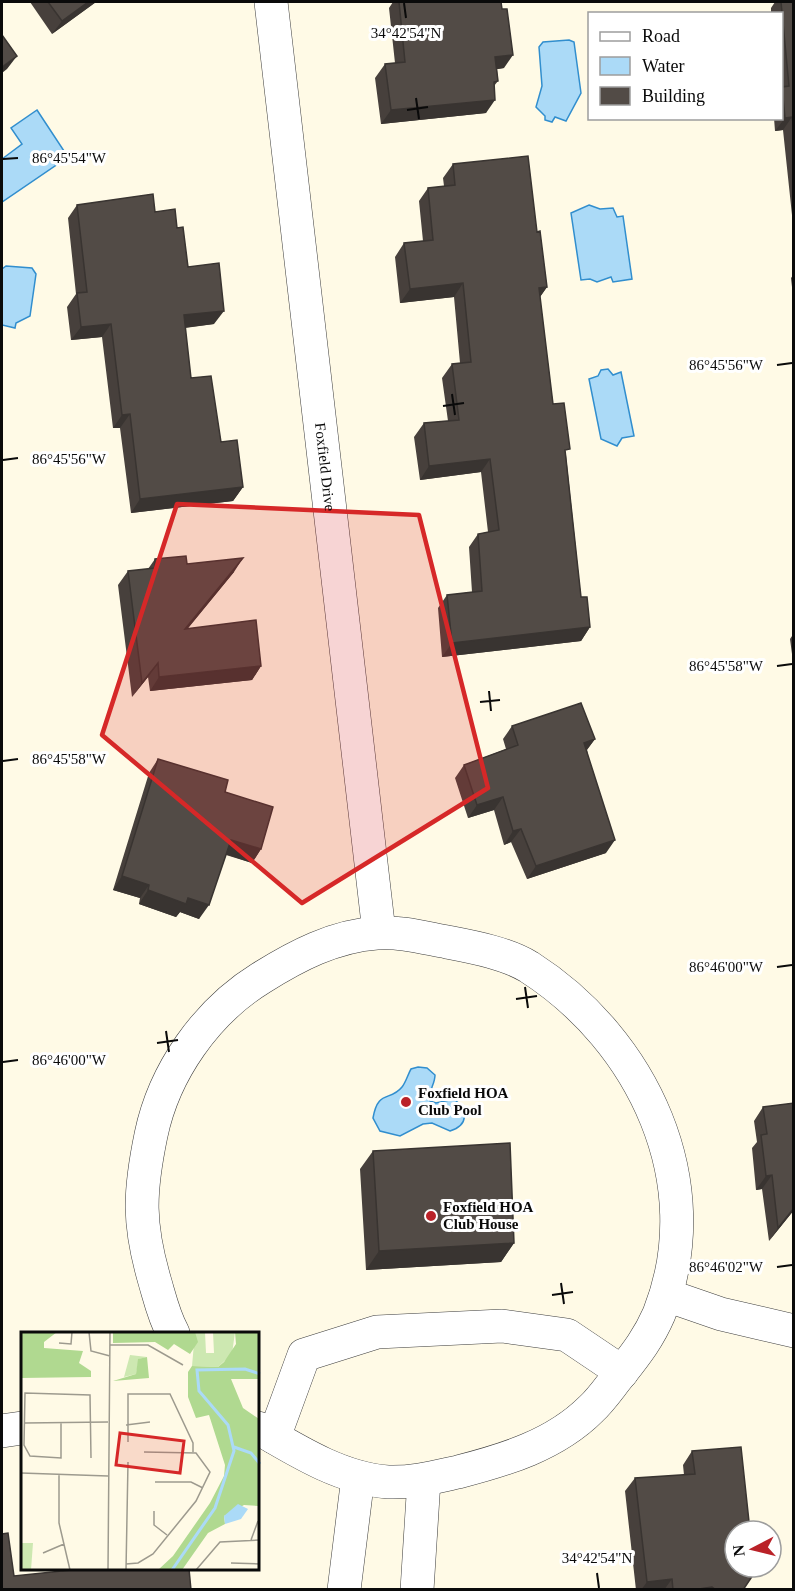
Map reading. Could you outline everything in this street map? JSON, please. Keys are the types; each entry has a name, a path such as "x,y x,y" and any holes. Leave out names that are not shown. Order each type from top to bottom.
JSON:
{"street":[{"name":"Foxfield Drive","path":"271,2 379,932"},
{"path":"173,1332 166,1321 143,1240 140,1185 155,1114 178,1063 202,1029 244,988 296,957 330,943 379,932 478,948 527,965 596,1020 630,1065 656,1114 673,1180 676,1252 666,1295 648,1339 622,1372 591,1410 555,1436 508,1459 424,1480 387,1482 358,1477 300,1453 266,1433 304,1356 377,1332 502,1326 567,1335 622,1372"},
{"path":"666,1295 721,1314 794,1331"},
{"path":"2,1431 21,1428"},
{"path":"344,1590 358,1477"},
{"path":"417,1590 424,1480"}],"highlighted area":[{"path":"177,504 419,515 488,788 302,903 102,735"}],"water":[{"path":"569,40 574,42 581,93 566,121 555,117 552,122 545,120 545,116 536,107 542,86 539,47 543,42"},
{"path":"37,110 68,157 2,202 2,159 22,144 11,128"},
{"path":"589,205 600,209 613,208 617,217 623,216 632,279 613,282 611,277 597,282 590,279 581,280 571,213"},
{"path":"6,266 32,268 36,274 30,316 16,323 15,328 2,325 2,269"},
{"path":"608,369 613,375 621,372 634,436 622,438 617,446 601,439 589,379 598,376 601,370"},
{"name":"Foxfield HOA Club Pool","path":"427,1068 435,1075 430,1101 436,1103 454,1099 459,1103 464,1112 461,1125 450,1131 432,1123 423,1124 400,1136 380,1131 373,1118 378,1103 381,1099 398,1091 411,1069"}],"building":[{"path":"48,2 88,2 62,21"},
{"path":"399,2 501,2 502,9 507,9 513,55 495,57 498,81 494,82 495,100 391,110 385,64 405,62"},
{"path":"781,2 794,2 794,128 792,117 785,118 783,87 789,86"},
{"path":"2,35 17,56 2,67"},
{"path":"528,156 537,232 540,231 547,287 539,288 553,404 564,403 570,449 565,450 581,597 587,597 590,627 452,643 447,595 482,591 478,534 499,530 490,459 429,466 424,423 459,420 452,364 471,362 463,283 410,289 404,243 433,240 428,188 455,185 453,164"},
{"path":"153,194 155,212 175,209 177,228 183,227 188,267 219,263 224,311 184,315 191,378 211,376 221,442 237,440 243,487 140,499 130,414 122,415 111,324 81,327 77,293 87,292 77,205"},
{"path":"186,556 187,564 243,558 185,629 256,620 261,666 159,677 158,663 142,683 128,571 155,568 155,559"},
{"path":"581,703 595,739 584,743 615,840 536,866 521,829 513,831 503,797 477,805 464,765 518,745 512,726"},
{"path":"158,759 228,780 225,792 273,807 261,849 231,840 209,905 188,898 186,904 148,890 149,885 122,876"},
{"path":"794,1103 794,1208 778,1228 772,1175 766,1176 761,1135 767,1134 763,1107"},
{"name":"Foxfield HOA Club House","path":"510,1143 514,1243 379,1251 373,1151"},
{"path":"741,1447 749,1519 723,1519 723,1579 750,1579 743,1590 716,1590 712,1587 673,1590 672,1579 647,1582 635,1478 695,1474 692,1451"},
{"path":"8,1533 14,1576 71,1570 189,1570 191,1590 2,1590 2,1534"}],"place":[{"name":"Foxfield HOA Club Pool","path":"406,1102"},
{"name":"Foxfield HOA Club House","path":"431,1216"}]}
